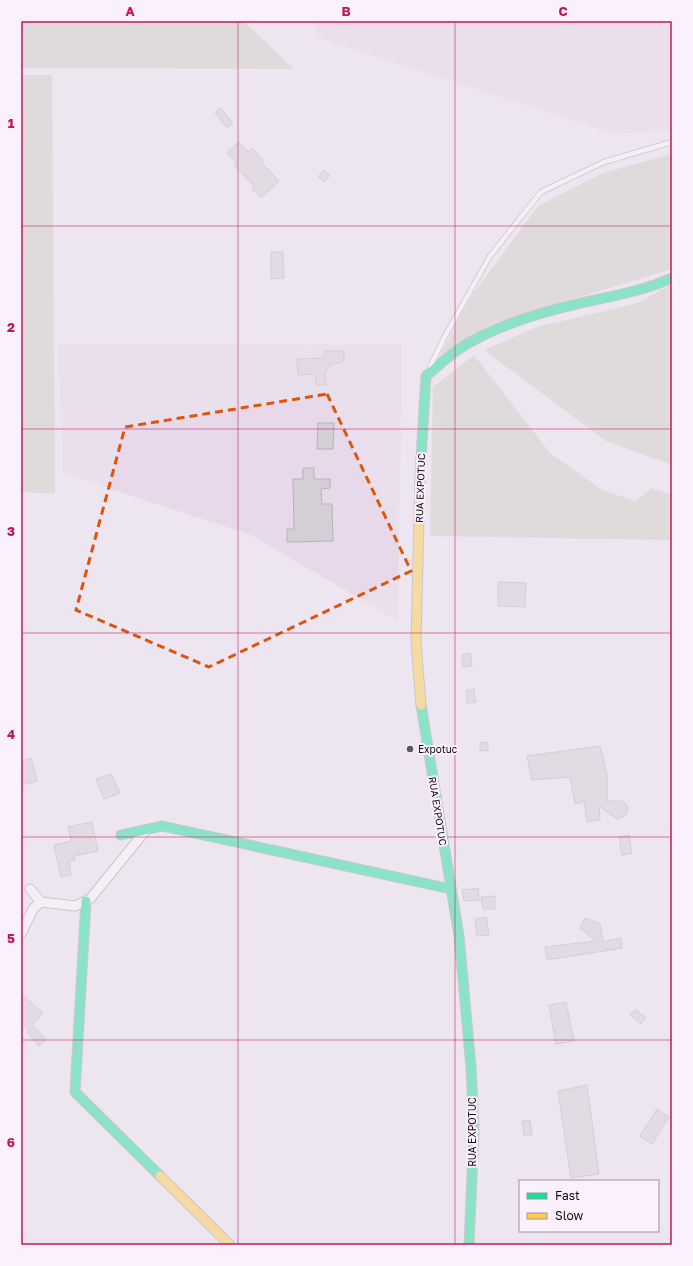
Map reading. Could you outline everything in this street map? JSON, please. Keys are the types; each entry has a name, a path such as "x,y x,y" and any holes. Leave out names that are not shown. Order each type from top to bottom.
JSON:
{"street":[{"path":"426,376 459,349 493,331 513,323 582,303 642,291 672,278"},
{"name":"RUA EXPOTUC","path":"426,376 420,479 416,642 419,696 459,936 471,1067 474,1130 469,1245"},
{"path":"121,835 162,826 451,889"},
{"path":"30,889 41,902 76,906 90,899 146,830"},
{"path":"86,901 75,1092 230,1245"},
{"path":"21,934 33,909 41,902"}],"lane":[{"path":"426,376 445,336 490,256 541,192 604,162 672,142"}],"highlighted area":[{"path":"327,394 411,571 209,667 76,610 125,427"}],"shaded area":[{"path":"21,21 243,21 294,69 21,68"},
{"path":"314,21 672,21 672,130 613,134 317,37"},
{"path":"21,75 52,75 55,494 21,492"},
{"path":"672,154 672,269 492,324 439,356 473,294 538,206 603,173"},
{"path":"672,284 672,465 606,441 484,350 537,327 638,303"},
{"path":"402,344 398,621 251,535 63,473 58,345"},
{"path":"474,355 550,453 602,490 635,501 652,488 672,495 672,540 430,536 433,387"}],"building":[{"path":"221,108 233,123 227,128 215,112"},
{"path":"239,142 248,152 252,148 264,161 262,163 279,181 261,198 252,189 254,186 234,165 236,163 227,153"},
{"path":"324,170 330,175 324,182 318,177"},
{"path":"271,252 283,252 284,278 271,279"},
{"path":"325,351 344,351 344,361 330,365 325,372 326,385 316,385 315,374 298,375 297,359 323,358"},
{"path":"318,423 334,423 333,449 317,449"},
{"path":"303,468 314,468 314,479 330,479 330,488 321,489 322,504 332,504 333,541 287,542 287,529 294,529 293,479 303,479"},
{"path":"498,582 526,583 525,607 498,606"},
{"path":"470,653 472,666 463,667 462,655"},
{"path":"474,689 476,702 467,703 466,691"},
{"path":"488,742 488,750 480,751 480,743"},
{"path":"600,746 607,774 607,801 622,801 627,805 628,811 625,816 617,819 599,806 600,820 587,822 584,801 575,804 570,777 532,780 527,756"},
{"path":"31,758 37,781 21,785 21,761"},
{"path":"111,774 120,793 104,799 96,779"},
{"path":"92,822 98,851 74,856 75,860 69,861 71,875 61,877 54,845 71,841 68,827"},
{"path":"629,835 632,853 622,855 619,837"},
{"path":"478,888 479,900 464,901 462,890"},
{"path":"495,896 495,909 483,909 481,897"},
{"path":"486,917 489,935 477,936 475,919"},
{"path":"585,918 600,924 603,942 621,938 622,948 547,960 545,947 596,941 580,928"},
{"path":"21,994 43,1013 28,1029 21,1022"},
{"path":"566,1002 574,1041 556,1044 549,1005"},
{"path":"635,1009 646,1018 641,1024 630,1015"},
{"path":"34,1026 46,1040 39,1046 27,1032"},
{"path":"587,1085 599,1174 571,1178 558,1091"},
{"path":"657,1109 669,1117 652,1144 640,1136"},
{"path":"530,1120 532,1135 524,1136 522,1121"}],"traffic: fast":[{"path":"420,475 426,376 450,355 488,333 518,321 565,307 639,290 672,278"},
{"path":"421,705 459,936 471,1067 474,1130 469,1245"},
{"path":"121,835 162,826 451,889"},
{"path":"86,901 75,1092 160,1176"}],"traffic: slow":[{"path":"420,475 416,642 421,705"},
{"path":"160,1176 230,1245"}],"place":[{"name":"Expotuc","path":"410,749"}]}
